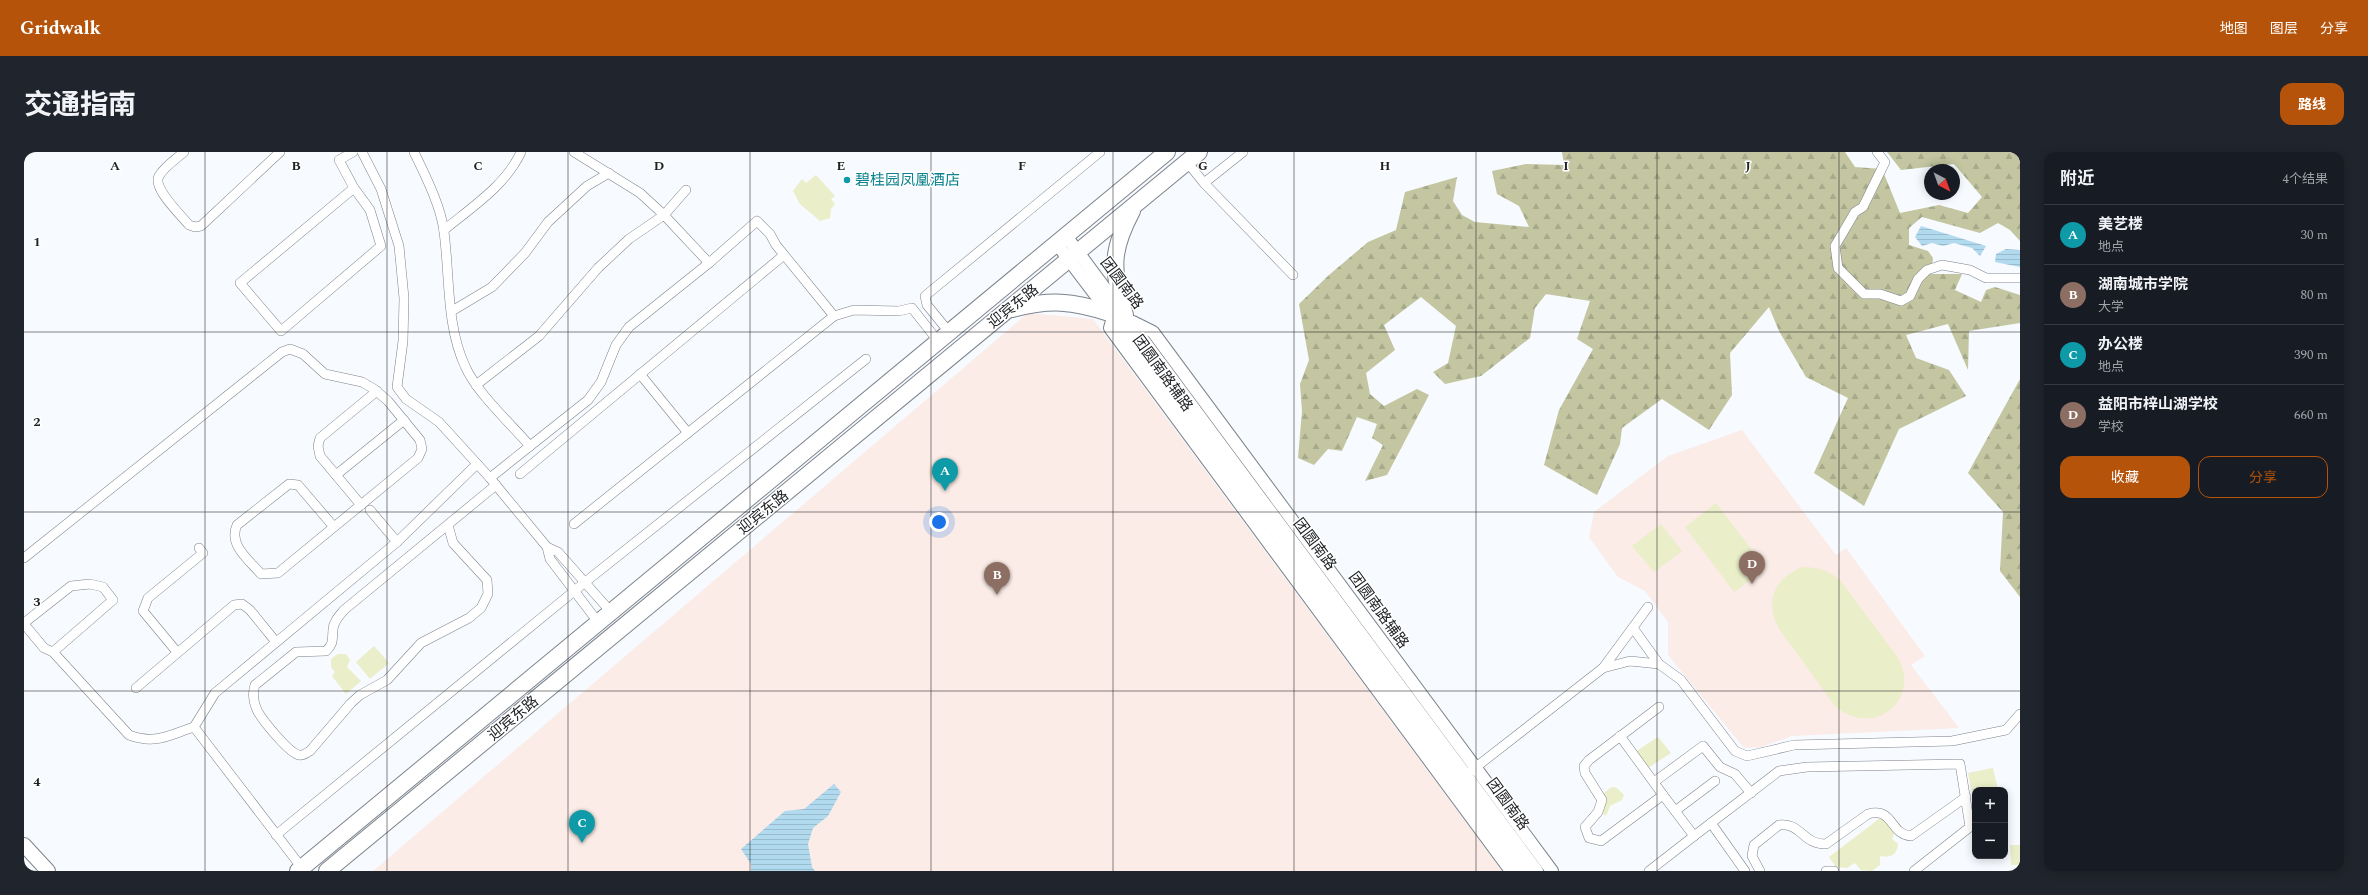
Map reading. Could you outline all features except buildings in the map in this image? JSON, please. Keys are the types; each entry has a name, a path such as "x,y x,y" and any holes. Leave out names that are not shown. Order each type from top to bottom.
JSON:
{"highway":[{"name":"迎宾东路","path":"300,869 1167,152"},
{"name":"迎宾东路","path":"327,871 1193,157"},
{"path":"1007,310 1037,302 1064,301 1119,317 1118,286 1114,257 1122,230 1136,204"}],"main road":[{"name":"团圆南路","path":"1062,240 1524,871"},
{"name":"团圆南路","path":"1119,317 1471,771 1537,871"},
{"name":"团圆南路辅路","path":"1119,317 1110,328 1512,871"},
{"path":"1471,771 1552,871"},
{"path":"24,845 48,871"}],"street":[{"path":"184,152 160,175 157,180 159,189 189,225 194,227 201,226 280,152"},
{"path":"353,152 337,156 354,188 370,210 381,246 281,331 240,283 354,188"},
{"path":"362,152 381,189 399,246 404,298 403,341 397,387 406,399 439,422 496,485 547,547 550,559 598,622"},
{"path":"414,152 429,183 444,230 455,341 465,368 476,385 530,446"},
{"path":"444,230 495,188 517,161 521,152"},
{"path":"574,152 640,193 664,215 709,263"},
{"path":"943,336 927,305 925,296 1100,152"},
{"path":"1204,183 1243,152"},
{"path":"1877,152 1885,162 1863,207 1855,212 1836,246 1838,268 1864,294 1880,294 1901,301 1910,296 1918,279 1927,270 1942,265 1970,270 1986,278 2020,278"},
{"path":"1193,157 1204,183 1293,275"},
{"path":"452,311 492,287 526,253 548,222 586,186 609,173"},
{"path":"476,385 539,336 598,268 628,239 664,215 686,190"},
{"path":"490,478 588,400 601,382 616,345 629,327 709,263 757,221 770,234 784,255 834,316"},
{"path":"520,474 784,255"},
{"path":"574,524 834,316 854,310 899,311 912,308 943,336"},
{"path":"24,558 282,352 290,349 302,354 325,374 362,382 377,391 388,401 420,440 422,449 418,458 334,527 278,572 261,574 235,544 234,532 237,525 289,484 298,485 334,527"},
{"path":"276,835 584,583 866,359"},
{"path":"640,374 688,433"},
{"path":"361,505 320,456 318,446 320,438 377,391"},
{"path":"336,475 404,420"},
{"path":"53,652 113,600 103,587 90,584 71,586 24,624 44,648 53,652 129,735 143,740 158,739 194,727 215,692 397,542 477,464"},
{"path":"448,525 453,543 488,580 488,594 481,608 469,618 421,643 387,680 360,695 351,703 310,751 303,755 297,755 290,750 258,712 253,692 255,685 296,652 326,651 332,642 332,629 336,620 344,610 496,485"},
{"path":"370,510 397,542"},
{"path":"547,547 558,552 584,583 592,588 611,612"},
{"path":"177,652 143,611 144,605 148,598 203,553 199,548"},
{"path":"136,688 234,605 242,604 250,610 276,642"},
{"path":"1471,771 1603,668 1648,607"},
{"path":"1633,628 1659,664 1681,680 1735,751 1747,756 1794,745 1952,741 2006,730 2020,714"},
{"path":"1603,668 1630,662 1659,664"},
{"path":"1659,707 1589,760 1584,766 1585,773 1602,800 1598,812 1585,827 1589,838 1595,841 1601,841 1663,795"},
{"path":"194,727 300,869"},
{"path":"1620,736 1694,836"},
{"path":"1654,782 1703,746 1720,767 1735,774 1751,793"},
{"path":"1649,871 1779,771 1807,767 1960,764 1970,828 1914,871"},
{"path":"1675,811 1715,780"},
{"path":"1760,871 1752,856 1754,845 1779,825 1792,826 1810,842 1826,844 1868,814 1876,812 1887,816 1899,832 1911,836 1966,797"},
{"path":"1711,823 1745,871"},
{"path":"1826,871 1834,871"}],"shaded area":[{"path":"1028,313 1093,319 1502,871 373,871"},
{"path":"1742,430 1836,555 1846,548 1925,656 1911,665 1959,728 1792,736 1761,747 1744,748 1668,655 1668,622 1645,591 1618,577 1589,537 1594,512 1668,456"}],"green space":[{"path":"1562,152 1845,152 1855,167 1882,169 1900,213 1939,205 1968,213 1982,197 1960,171 1960,164 1924,164 1924,167 1901,170 1887,152 2020,152 2020,241 2010,230 1998,223 1980,233 1922,217 1909,228 1909,245 1928,251 1933,258 1931,274 1962,274 1955,290 1981,302 1986,290 1995,287 2020,295 2020,323 1969,331 1968,370 1948,324 1906,335 1916,358 1949,370 1966,396 1899,429 1864,506 1814,473 1848,398 1806,377 1779,331 1769,307 1730,353 1732,395 1709,430 1662,399 1622,428 1620,444 1597,495 1544,465 1559,410 1593,349 1577,339 1590,301 1546,294 1535,308 1530,338 1481,376 1445,384 1433,372 1448,363 1456,326 1421,297 1384,325 1395,350 1366,373 1370,394 1384,406 1417,389 1429,395 1387,475 1365,481 1383,445 1372,438 1377,424 1357,417 1342,451 1328,449 1314,465 1298,458 1302,411 1300,384 1309,360 1299,304 1329,275 1368,242 1396,230 1405,192 1457,177 1453,201 1462,215 1475,222 1529,227 1519,206 1497,194 1492,171 1526,164 1564,165"},
{"path":"816,175 835,196 831,199 835,204 831,209 830,218 820,221 800,204 793,191 802,179 806,183"},
{"path":"2020,379 2020,597 2000,571 2003,512 1968,473"},
{"path":"1716,503 1766,568 1734,592 1685,527"},
{"path":"1661,524 1682,551 1654,572 1632,546"},
{"path":"1802,567 1822,570 1840,580 1898,658 1904,673 1903,687 1899,700 1890,710 1879,716 1865,718 1850,715 1835,706 1779,629 1772,609 1774,592 1784,578"},
{"path":"374,646 389,663 370,679 356,662"},
{"path":"338,654 346,654 350,660 347,667 361,681 346,694 332,676 335,672 331,667 331,659"},
{"path":"1658,737 1671,753 1648,768 1635,752"},
{"path":"1993,768 1997,787 1972,787 1972,794 1968,773"},
{"path":"1612,787 1617,788 1624,795 1622,800 1610,806 1606,816 1601,812 1602,794"},
{"path":"1880,818 1885,819 1895,832 1892,839 1898,844 1895,853 1887,857 1880,856 1880,865 1872,871 1861,870 1855,863 1847,868 1836,867 1829,857"},
{"path":"2010,845 2020,845 2020,865 2011,865"}],"water":[{"path":"1921,226 1986,246 1980,256 1972,248 1954,243 1943,246 1932,243 1922,246 1915,237"},
{"path":"2006,249 2020,250 2020,267 1995,262 1996,254"},
{"path":"834,784 841,792 828,816 813,828 808,844 812,867 815,871 751,871 751,864 741,849 785,811 804,809"}],"place":[{"name":"碧桂园凤凰酒店","path":"847,180"},
{"name":"美艺楼","path":"945,491"},
{"name":"益阳市梓山湖学校","path":"1752,584"},
{"name":"湖南城市学院","path":"997,595"},
{"name":"办公楼","path":"582,843"}]}
